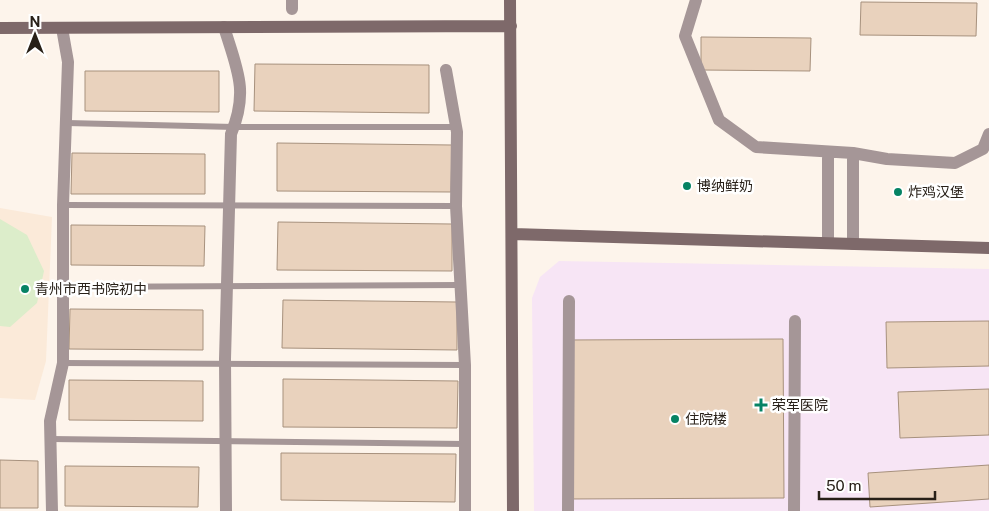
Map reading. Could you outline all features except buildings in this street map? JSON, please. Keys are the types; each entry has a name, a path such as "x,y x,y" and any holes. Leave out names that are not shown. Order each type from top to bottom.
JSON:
{"street":[{"path":"510,0 513,234 513,511"},
{"path":"696,0 685,36 719,120 756,147 828,153 853,153 888,160 956,162 983,149 989,134"},
{"path":"0,28 510,26"},
{"path":"224,27 242,86 238,118 231,134 226,287 226,511"},
{"path":"52,511 50,421 63,363 62,287 68,62 62,28"},
{"path":"446,70 456,127 456,206 465,365 465,511"},
{"path":"828,153 828,243"},
{"path":"853,153 853,244"},
{"path":"513,234 989,248"},
{"path":"568,511 569,300"},
{"path":"794,511 795,321"}],"lane":[{"path":"67,123 234,127 456,127"},
{"path":"64,205 456,206"},
{"path":"62,287 460,285"},
{"path":"63,363 465,365"},
{"path":"51,439 464,444"}],"shaded area":[{"name":"青州市西书院初中","path":"0,208 52,217 46,361 35,400 0,398"},
{"name":"荣军医院","path":"559,261 989,269 989,511 534,511 532,298 540,277"}],"green space":[{"path":"0,219 27,235 44,271 37,303 10,327 0,326"}],"place":[{"name":"博纳鲜奶","path":"687,186"},
{"name":"炸鸡汉堡","path":"898,192"},
{"name":"青州市西书院初中","path":"25,289"},
{"name":"荣军医院","path":"761,405"},
{"name":"住院楼","path":"675,419"}]}
